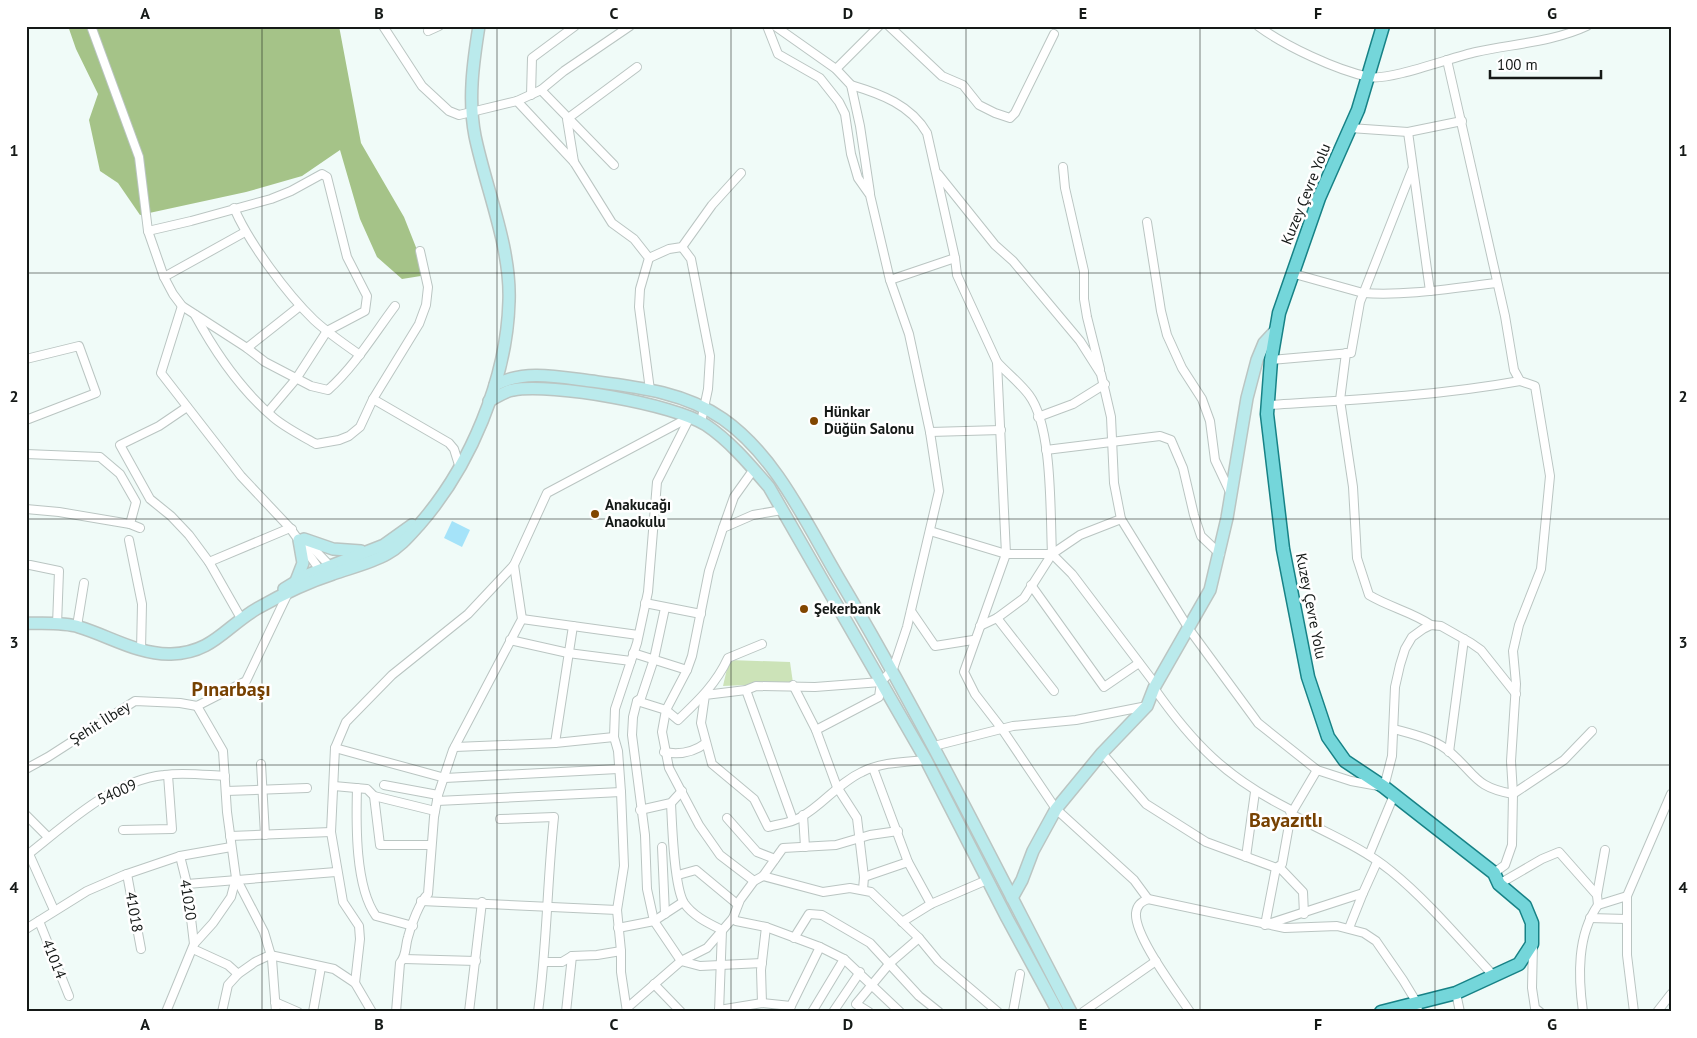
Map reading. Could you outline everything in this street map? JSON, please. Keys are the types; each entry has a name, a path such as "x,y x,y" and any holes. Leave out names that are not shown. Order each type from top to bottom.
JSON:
{"main road":[{"name":"Kuzey Çevre Yolu","path":"1383,26 1370,77 1319,198 1291,274 1276,330 1271,360 1268,433 1283,549 1294,611 1315,703 1328,737 1345,761 1389,791 1496,879 1525,906 1532,923 1534,938"},
{"path":"1381,1012 1417,1007 1456,993 1519,964 1529,950 1534,938"}],"street":[{"path":"91,26 140,157 148,230 164,277 182,306 247,348 265,362 311,386 328,390 360,354 395,306"},
{"path":"383,26 422,86 449,111 460,116 473,111 517,101 541,90 564,71 630,26"},
{"path":"428,31 439,26"},
{"path":"26,623 77,626 140,650 169,654 193,652 211,644 256,608 296,581 386,555 403,543 430,512 460,468 489,401 495,385 507,328 509,301 508,273 487,176 475,136 473,66 479,26"},
{"path":"531,95 532,58 575,26"},
{"path":"767,26 778,54 820,78 839,102 845,114 858,178 870,195"},
{"path":"775,26 836,69 851,85 889,99 909,111 920,122 927,133 938,174 957,275 997,362 1030,396 1038,417 1046,450 1052,554 1072,574 1140,663 1177,721 1197,744 1238,780 1255,792 1289,809 1291,814 1369,856 1391,871 1452,930 1492,976"},
{"path":"836,69 879,26"},
{"path":"889,26 942,76 962,85 979,104 995,113 1010,118 1015,113 1054,34"},
{"path":"1258,26 1277,40 1330,63 1370,77 1387,76 1447,60 1540,40 1587,26"},
{"path":"1447,60 1497,283 1514,370 1520,381"},
{"path":"567,119 637,68"},
{"path":"816,730 878,697 881,682 893,669 911,611 939,491 930,432 909,334 890,280 870,195 851,85"},
{"path":"541,90 567,119 614,165"},
{"path":"517,101 574,162 612,223 634,239 649,258"},
{"path":"567,119 574,162"},
{"path":"1350,128 1408,132 1462,122"},
{"path":"1408,132 1430,291"},
{"path":"1063,167 1065,188 1084,271 1084,299 1087,317 1105,384 1111,417 1114,483 1121,519 1189,629 1258,723 1317,770 1389,791"},
{"path":"1271,360 1351,353 1356,315 1363,293 1412,170"},
{"path":"650,390 639,307 640,289 649,258 669,249 682,247 712,204 741,173"},
{"path":"148,230 291,191 322,174 327,177 348,257 367,296 365,311 327,331 296,379 268,412"},
{"path":"938,174 995,245 1013,261 1080,341 1101,374"},
{"path":"234,208 244,232 300,306 327,331 360,354"},
{"path":"1147,222 1161,311 1167,335 1182,368 1202,399 1210,421 1215,460 1231,496"},
{"path":"164,277 244,232"},
{"path":"627,1010 621,972 617,910 624,866 622,792 618,769 618,751 614,737 615,709 634,653 646,603 657,482 704,407 708,390 710,356 691,259 682,247"},
{"path":"194,314 212,346 274,419 316,444 349,436 360,427 374,399 419,324 426,305 428,287 420,251"},
{"path":"890,280 955,258"},
{"path":"1291,274 1363,293 1385,294 1497,283"},
{"path":"182,306 161,373 240,476 302,540 328,571"},
{"path":"247,348 300,306"},
{"path":"1012,898 1022,880 1033,851 1056,809 1102,753 1147,706 1154,686 1189,629 1210,590 1220,554 1247,398 1257,360 1264,344 1276,330"},
{"path":"26,359 80,346 96,393 26,420"},
{"path":"1346,354 1340,400 1353,487 1357,558 1369,595 1388,607 1417,615 1431,625 1441,626 1481,650 1516,694"},
{"path":"997,362 1006,554 980,626 973,640 964,672 975,694 1002,729 1056,809 1134,880 1148,899"},
{"path":"495,385 517,376 540,375 650,390 679,397 704,407 726,421 767,463 791,497 893,669 1072,1012"},
{"path":"1268,405 1465,390 1520,381 1535,386 1550,476 1541,569 1519,625 1513,651 1516,694 1511,761 1513,794 1509,855 1496,879"},
{"path":"1038,417 1073,404 1105,384"},
{"path":"489,401 512,390 554,391 645,403 696,420 735,450 754,469 782,510 926,760 987,880 1058,1012"},
{"path":"374,399 449,443 454,449 460,468"},
{"path":"187,407 159,426 120,445 138,481 150,499 189,535 209,562 242,620"},
{"path":"355,983 360,939 358,926 343,902 336,872 332,832 335,748 346,722 385,682 468,614 514,565 547,493 696,420"},
{"path":"930,432 1001,430"},
{"path":"1046,450 1160,436 1171,440 1183,468 1201,536 1220,554"},
{"path":"26,454 100,456 120,474 136,502 130,524"},
{"path":"754,469 734,497 723,528 709,571 701,614 687,670 666,710 662,732 664,752 669,768 699,825 720,855 754,881"},
{"path":"26,509 59,512 130,524 140,528"},
{"path":"723,528 753,515 782,510"},
{"path":"256,608 368,551 384,545 430,512"},
{"path":"980,626 997,618 1024,598 1052,554 1080,535 1121,519"},
{"path":"209,562 290,528"},
{"path":"930,531 1006,554 1052,554"},
{"path":"129,540 142,604 140,650"},
{"path":"302,540 333,549 368,551"},
{"path":"302,540 328,571"},
{"path":"296,581 303,562 302,540"},
{"path":"396,1012 400,963 404,959 408,936 421,901 428,894 431,845 438,798 455,747 522,620 514,565"},
{"path":"30,566 59,571 57,624"},
{"path":"77,626 84,583"},
{"path":"1031,585 1104,687 1140,663"},
{"path":"276,1012 270,955 258,918 236,878 231,847 223,751 197,706 246,681 288,593"},
{"path":"646,603 701,614"},
{"path":"665,608 654,659 641,698 637,701 632,717 632,735 640,810 645,835 647,889 654,921 681,961 700,966 762,963"},
{"path":"911,611 935,646 973,640"},
{"path":"997,618 1054,692"},
{"path":"522,620 638,635"},
{"path":"1369,856 1389,791 1395,686 1405,649 1412,638 1431,625"},
{"path":"555,743 573,626"},
{"path":"1450,752 1464,639"},
{"path":"510,640 568,653 630,661"},
{"path":"637,701 666,710 678,720 719,678 728,658 762,644"},
{"path":"634,653 687,670"},
{"path":"704,695 746,690 756,686 793,685 815,687 881,682"},
{"path":"793,685 816,730 837,787 857,818 864,877 862,890"},
{"path":"746,690 793,820"},
{"path":"704,695 701,723 712,764 754,800 768,827 803,816 831,796 837,787 862,772 873,768 926,760"},
{"name":"Şehit İlbey","path":"26,768 136,701 180,703 197,706"},
{"path":"934,746 1002,729 1044,722 1076,720 1147,706"},
{"path":"1394,729 1423,737 1450,752 1478,783 1486,788 1513,794 1564,760 1592,731"},
{"path":"455,747 555,743 614,737"},
{"path":"664,752 676,754 699,748 706,743"},
{"path":"335,748 445,778 618,769"},
{"path":"1102,753 1146,804 1206,842 1282,870 1303,892 1304,914"},
{"path":"261,764 264,835"},
{"path":"873,768 908,862 931,904"},
{"path":"1265,924 1276,868 1282,864 1291,814 1317,770"},
{"path":"123,830 172,829 168,775"},
{"name":"54009","path":"28,855 92,803 134,783 168,775 225,776"},
{"path":"334,786 367,789 374,796 436,811"},
{"path":"384,786 438,798 622,792"},
{"path":"226,791 307,788"},
{"path":"357,788 358,855 370,908 376,916 413,926"},
{"path":"640,810 671,803 682,792"},
{"path":"1246,857 1255,792"},
{"path":"1634,1012 1627,955 1627,896 1671,794"},
{"path":"374,796 380,845 431,845"},
{"path":"671,803 674,849 684,902 696,916 722,930"},
{"path":"26,814 48,837"},
{"path":"803,816 806,847"},
{"path":"500,819 554,817 546,906 545,962 538,1012"},
{"path":"727,818 757,852 774,858"},
{"path":"230,836 332,832"},
{"path":"627,1010 681,961 707,948 733,918 737,904 754,881 763,876 774,858 783,848 836,845 860,838 898,832"},
{"path":"26,929 87,891 127,874 180,856 231,847"},
{"path":"662,847 665,914"},
{"path":"1583,1012 1580,965 1583,943 1590,918 1598,905 1597,895 1605,850"},
{"path":"1496,879 1559,852 1597,895"},
{"path":"28,855 54,910"},
{"name":"41020","path":"180,856 187,884 194,947"},
{"path":"864,877 908,862"},
{"path":"1349,928 1377,862"},
{"path":"678,875 696,870 737,904"},
{"path":"187,884 236,878 336,872"},
{"name":"41018","path":"127,874 141,949"},
{"path":"763,876 823,892 850,888 871,892 919,938 938,961 998,1012"},
{"path":"169,1011 194,947 230,897 236,878"},
{"path":"902,922 931,904 987,880"},
{"path":"1265,924 1290,916 1304,914 1363,893"},
{"path":"1598,905 1627,896"},
{"path":"1190,1012 1156,961 1136,922 1136,912 1140,903 1148,899 1285,928 1311,926 1349,928 1364,933 1376,941 1417,1007"},
{"path":"421,901 482,902 617,910"},
{"path":"469,1012 482,902"},
{"path":"618,928 654,921 684,902"},
{"path":"794,938 808,914 816,913 870,943 920,996 939,1012"},
{"path":"733,918 736,921 766,927 820,947 844,959 860,972 900,1012"},
{"path":"1590,918 1626,919"},
{"name":"41014","path":"39,921 69,996"},
{"path":"762,1002 762,963 766,927"},
{"path":"722,930 719,1011 762,1002 789,1009 820,947"},
{"path":"869,1012 856,1004 890,963 919,938"},
{"path":"1534,938 1532,988 1535,1008 1540,1012"},
{"path":"194,947 228,965 238,974"},
{"path":"545,962 562,962 572,956 597,955 621,951"},
{"path":"222,1012 228,985 238,974 255,962 270,955 334,969 355,983 372,1012"},
{"path":"566,1012 572,956"},
{"path":"404,959 476,961"},
{"path":"812,1012 844,959"},
{"path":"1083,1012 1156,961"},
{"path":"313,1012 321,967"},
{"path":"833,1012 860,972"},
{"path":"1014,1012 1020,974"},
{"path":"654,984 680,1012"},
{"path":"1456,993 1460,1012"},
{"path":"1657,1012 1670,996"},
{"path":"275,1002 298,1012"}],"green space":[{"path":"68,26 339,26 361,143 404,217 427,275 402,279 377,257 360,219 340,150 302,176 246,192 140,215 118,183 100,171 89,120 98,94 76,49"},
{"path":"729,660 790,662 793,683 723,686"}],"water":[{"path":"452,521 470,530 462,547 444,538"}],"place":[{"name":"Hünkar Düğün Salonu","path":"814,421"},
{"name":"Anakucağı Anaokulu","path":"595,514"},
{"name":"Şekerbank","path":"804,609"}],"district":[{"name":"Pınarbaşı","path":"231,689"},
{"name":"Bayazıtlı","path":"1286,820"}]}
